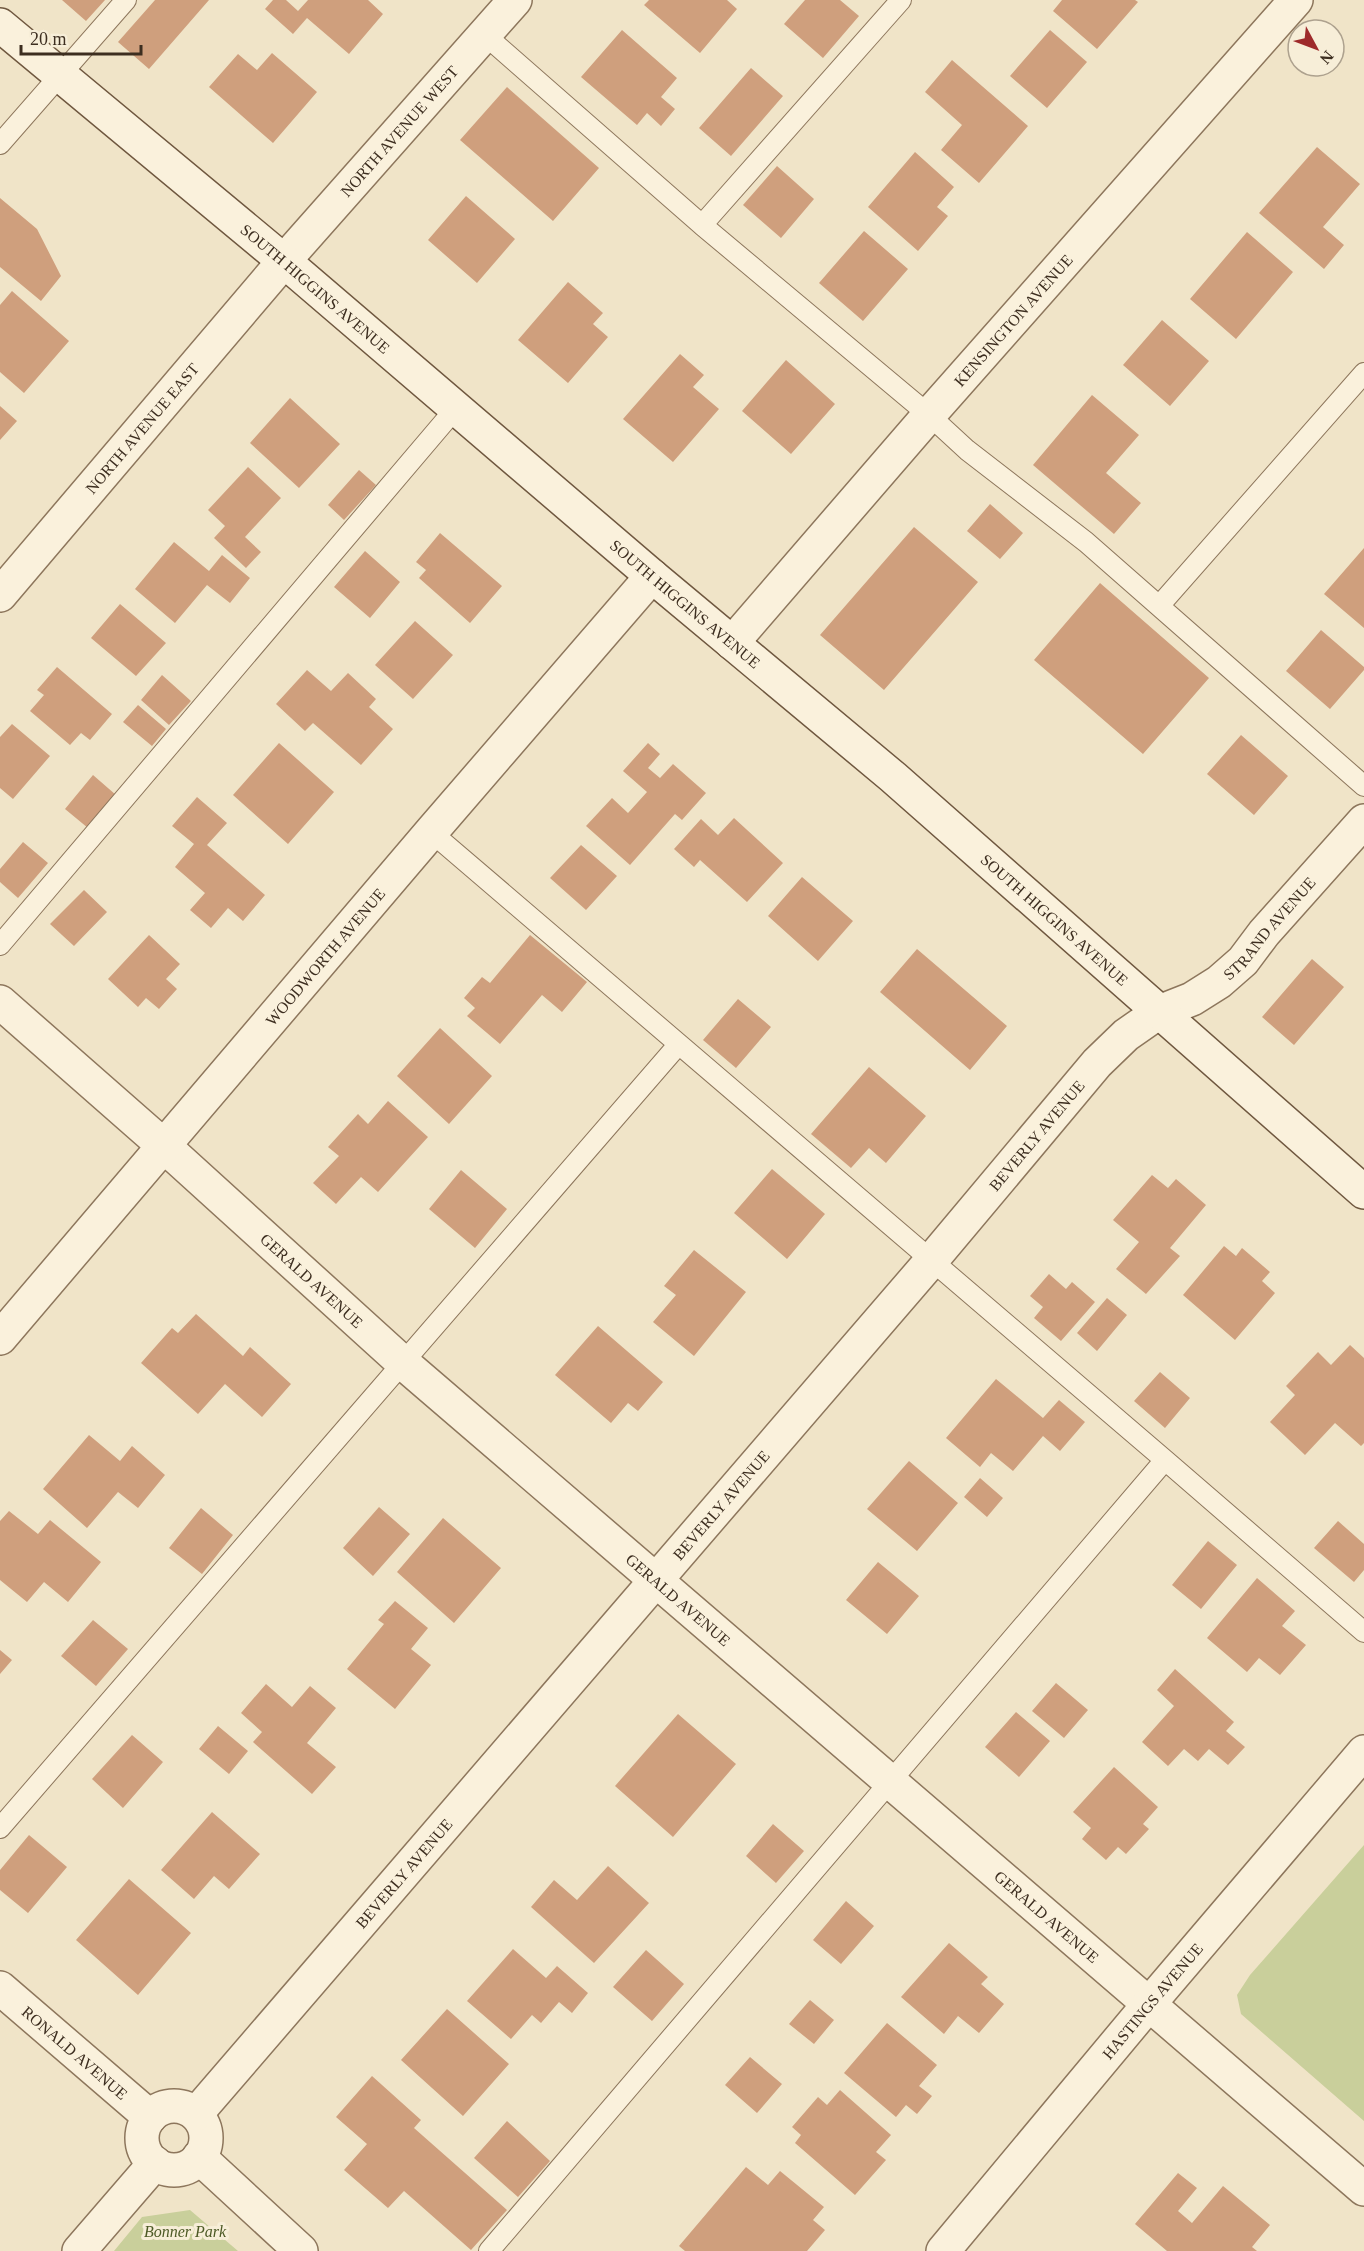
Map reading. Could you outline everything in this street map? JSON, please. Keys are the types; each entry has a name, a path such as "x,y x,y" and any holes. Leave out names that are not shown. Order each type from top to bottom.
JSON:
{"street":[{"name":"NORTH AVENUE WEST","path":"284,261 515,0"},
{"name":"KENSINGTON AVENUE","path":"732,642 929,415 1296,0"},
{"name":"SOUTH HIGGINS AVENUE","path":"0,25 284,261 652,576 893,777 1364,1192"},
{"name":"NORTH AVENUE EAST","path":"0,595 284,261"},
{"name":"WOODWORTH AVENUE","path":"0,1338 652,576"},
{"name":"STRAND AVENUE","path":"1158,1012 1192,999 1210,988 1243,961 1264,933 1364,820"},
{"name":"GERALD AVENUE","path":"0,1002 164,1146 402,1362 1364,2189"},
{"name":"BEVERLY AVENUE","path":"196,2114 931,1261 1097,1063 1126,1035 1158,1012"},
{"name":"HASTINGS AVENUE","path":"943,2251 1149,2004 1364,1752"},
{"name":"RONALD AVENUE","path":"0,1988 150,2117"},
{"path":"164,2107 186,2108 196,2114 205,2134 205,2144 199,2157 187,2167 178,2169 168,2169 155,2163 145,2152 142,2142 142,2131 146,2120 164,2107"},
{"path":"199,2157 301,2251"},
{"path":"79,2251 155,2163"}],"lane":[{"path":"0,144 126,0"},
{"path":"702,225 901,0"},
{"path":"485,36 702,225 929,415 967,450 1086,542 1364,786"},
{"path":"1159,606 1364,373"},
{"path":"0,945 456,408"},
{"path":"431,832 1364,1632"},
{"path":"0,1828 678,1045"},
{"path":"489,2251 1165,1460"}],"green space":[{"path":"1364,1845 1364,2121 1241,2014 1237,1995 1250,1975"},
{"name":"Bonner Park","path":"190,2210 238,2251 114,2251 142,2217"}],"building":[{"path":"62,0 105,0 86,21"},
{"path":"155,0 209,0 149,69 118,42"},
{"path":"273,0 286,0 298,11 308,0 368,0 383,14 349,54 307,18 293,34 265,9"},
{"path":"649,0 727,0 737,9 700,53 644,5"},
{"path":"805,0 840,0 859,16 823,58 784,24"},
{"path":"1062,0 1135,0 1138,2 1097,49 1053,11"},
{"path":"622,30 677,78 661,97 675,109 661,126 647,113 637,125 581,77"},
{"path":"1050,30 1087,62 1047,108 1010,76"},
{"path":"272,53 317,92 273,143 209,87 238,54 257,70"},
{"path":"952,60 1028,126 979,183 941,150 962,125 925,92"},
{"path":"751,68 783,96 731,156 699,128"},
{"path":"507,87 599,168 553,221 460,140"},
{"path":"1317,147 1360,184 1323,227 1344,245 1324,269 1259,213"},
{"path":"915,152 954,187 937,207 948,216 918,251 868,207"},
{"path":"777,166 814,199 781,238 743,205"},
{"path":"466,196 515,239 477,283 428,240"},
{"path":"0,198 37,229 61,276 41,301 0,267"},
{"path":"864,231 908,269 863,321 819,283"},
{"path":"1247,232 1293,272 1236,339 1190,299"},
{"path":"568,282 603,313 593,324 608,337 568,383 518,340"},
{"path":"12,291 69,341 24,393 0,372 0,305"},
{"path":"1162,320 1209,361 1170,406 1123,365"},
{"path":"680,354 704,375 693,387 719,409 673,462 623,419"},
{"path":"786,360 835,404 791,454 742,411"},
{"path":"1092,395 1139,435 1106,473 1141,503 1114,534 1033,465"},
{"path":"290,398 340,444 299,488 250,443"},
{"path":"0,406 17,421 0,440"},
{"path":"248,467 281,498 245,537 261,552 246,568 214,538 225,526 208,510"},
{"path":"359,470 376,485 344,520 328,505"},
{"path":"990,504 1023,533 1000,559 967,531"},
{"path":"914,527 978,582 884,690 820,635"},
{"path":"440,533 502,586 470,623 419,578 426,570 416,562"},
{"path":"174,542 209,571 222,555 250,578 230,603 207,585 175,623 135,589"},
{"path":"1364,548 1364,628 1324,594"},
{"path":"365,551 400,582 370,618 334,587"},
{"path":"1100,583 1209,678 1143,754 1034,660"},
{"path":"120,604 166,643 136,676 91,638"},
{"path":"415,621 453,655 413,699 375,665"},
{"path":"1321,630 1364,667 1364,670 1330,709 1286,671"},
{"path":"57,667 112,714 90,740 81,733 70,745 30,711 44,695 37,690"},
{"path":"307,670 331,691 348,673 376,699 369,707 393,729 361,765 313,723 305,731 276,704"},
{"path":"162,675 191,701 169,725 141,700"},
{"path":"138,705 166,729 152,746 123,722"},
{"path":"12,724 50,756 13,799 0,788 0,737"},
{"path":"1241,735 1288,776 1254,815 1207,774"},
{"path":"279,743 334,792 288,844 233,795"},
{"path":"648,743 660,754 648,768 660,778 673,764 706,793 682,820 675,814 630,865 586,826 612,798 628,813 647,792 623,771"},
{"path":"93,775 116,795 88,828 65,809"},
{"path":"197,797 227,823 207,845 265,895 243,921 228,908 211,928 190,910 205,893 175,867 194,844 172,826"},
{"path":"734,818 783,863 747,902 700,860 694,867 674,849 701,819 718,835"},
{"path":"23,842 48,863 18,898 0,882 0,869"},
{"path":"581,845 617,876 586,910 550,878"},
{"path":"802,877 853,921 818,961 768,916"},
{"path":"84,890 107,912 74,946 50,924"},
{"path":"149,935 180,964 166,979 177,989 159,1009 146,998 138,1007 108,979"},
{"path":"530,935 587,982 562,1012 542,995 500,1044 467,1016 475,1008 464,998 482,977 490,983"},
{"path":"917,949 1007,1026 970,1070 880,992"},
{"path":"1312,959 1344,987 1294,1045 1262,1017"},
{"path":"738,999 771,1027 736,1068 703,1040"},
{"path":"440,1028 492,1076 449,1124 397,1076"},
{"path":"869,1067 926,1116 886,1163 869,1148 851,1168 811,1134"},
{"path":"388,1101 428,1137 378,1192 361,1177 336,1204 313,1183 339,1156 328,1147 358,1114 368,1124"},
{"path":"772,1169 825,1214 787,1259 734,1213"},
{"path":"461,1170 507,1209 475,1248 429,1209"},
{"path":"1152,1175 1168,1188 1176,1179 1206,1205 1170,1248 1180,1256 1146,1294 1116,1269 1139,1242 1113,1220"},
{"path":"1224,1246 1236,1256 1242,1248 1270,1272 1262,1281 1275,1293 1235,1340 1183,1295"},
{"path":"694,1250 746,1292 694,1356 653,1322 676,1295 664,1286"},
{"path":"1049,1274 1066,1289 1072,1282 1095,1302 1061,1341 1034,1318 1043,1307 1030,1296"},
{"path":"1107,1298 1127,1315 1097,1351 1077,1333"},
{"path":"196,1314 243,1356 250,1347 291,1384 262,1417 225,1384 198,1414 141,1363 172,1328 178,1333"},
{"path":"598,1326 663,1382 638,1411 628,1403 611,1423 555,1375"},
{"path":"1350,1345 1364,1358 1364,1443 1361,1446 1335,1423 1305,1455 1270,1422 1295,1395 1286,1386 1318,1352 1331,1365"},
{"path":"1160,1372 1190,1398 1165,1428 1134,1401"},
{"path":"996,1379 1043,1418 1059,1400 1085,1422 1060,1451 1043,1436 1013,1471 991,1453 980,1467 946,1438"},
{"path":"89,1435 120,1461 132,1446 165,1475 138,1508 118,1492 87,1528 43,1489"},
{"path":"909,1461 958,1503 917,1551 867,1509"},
{"path":"980,1478 1003,1498 987,1517 964,1497"},
{"path":"379,1507 410,1534 373,1576 343,1548"},
{"path":"201,1508 233,1535 202,1574 169,1548"},
{"path":"9,1511 38,1534 50,1520 101,1562 68,1602 44,1582 27,1602 0,1580 0,1521"},
{"path":"443,1518 501,1568 454,1623 397,1572"},
{"path":"1338,1521 1364,1544 1364,1570 1354,1582 1314,1548"},
{"path":"1208,1541 1237,1565 1201,1609 1172,1585"},
{"path":"878,1562 919,1596 887,1634 846,1600"},
{"path":"1257,1578 1295,1611 1282,1626 1306,1645 1280,1675 1259,1658 1247,1672 1207,1638"},
{"path":"395,1601 428,1628 411,1649 431,1665 395,1709 347,1669 384,1624 378,1620"},
{"path":"93,1620 128,1649 96,1686 61,1656"},
{"path":"0,1650 12,1660 0,1674"},
{"path":"1175,1669 1234,1722 1226,1731 1245,1747 1228,1765 1209,1749 1198,1761 1184,1749 1168,1766 1142,1742 1174,1706 1157,1690"},
{"path":"1056,1683 1088,1710 1064,1738 1032,1711"},
{"path":"266,1684 292,1707 310,1686 336,1708 307,1743 336,1767 312,1794 253,1742 262,1732 241,1713"},
{"path":"1016,1712 1050,1741 1019,1777 985,1747"},
{"path":"678,1714 736,1764 673,1837 615,1786"},
{"path":"218,1726 248,1751 229,1774 199,1749"},
{"path":"132,1735 163,1762 123,1808 92,1779"},
{"path":"1114,1767 1158,1807 1143,1824 1149,1829 1126,1854 1118,1847 1106,1860 1082,1839 1091,1828 1073,1812"},
{"path":"212,1812 260,1854 229,1889 214,1876 194,1899 161,1870"},
{"path":"773,1824 804,1851 776,1883 746,1856"},
{"path":"29,1835 67,1867 28,1913 0,1890 0,1870"},
{"path":"608,1866 649,1903 594,1963 531,1907 554,1880 577,1900"},
{"path":"129,1879 191,1933 138,1995 76,1940"},
{"path":"846,1901 874,1926 841,1964 813,1940"},
{"path":"949,1943 988,1977 981,1984 1004,2004 979,2033 958,2016 944,2034 901,1997"},
{"path":"513,1949 546,1978 557,1966 588,1993 572,2013 559,2002 541,2023 532,2015 511,2039 467,2001"},
{"path":"646,1950 684,1984 652,2021 613,1987"},
{"path":"810,2000 834,2020 814,2044 789,2024"},
{"path":"447,2009 509,2064 463,2116 401,2060"},
{"path":"887,2023 937,2065 919,2086 932,2096 917,2114 906,2105 896,2117 844,2073"},
{"path":"750,2057 782,2084 757,2113 725,2085"},
{"path":"372,2076 421,2120 414,2128 507,2210 471,2250 404,2191 388,2208 344,2170 367,2144 336,2117"},
{"path":"840,2090 891,2135 876,2152 886,2160 855,2195 795,2143 801,2135 792,2127 818,2097 827,2105"},
{"path":"507,2121 550,2161 518,2197 474,2158"},
{"path":"746,2167 768,2185 780,2171 824,2207 813,2220 825,2230 807,2251 685,2251 679,2246"},
{"path":"1178,2173 1197,2188 1178,2211 1192,2223 1223,2186 1270,2225 1252,2247 1257,2251 1167,2251 1135,2224"}]}
